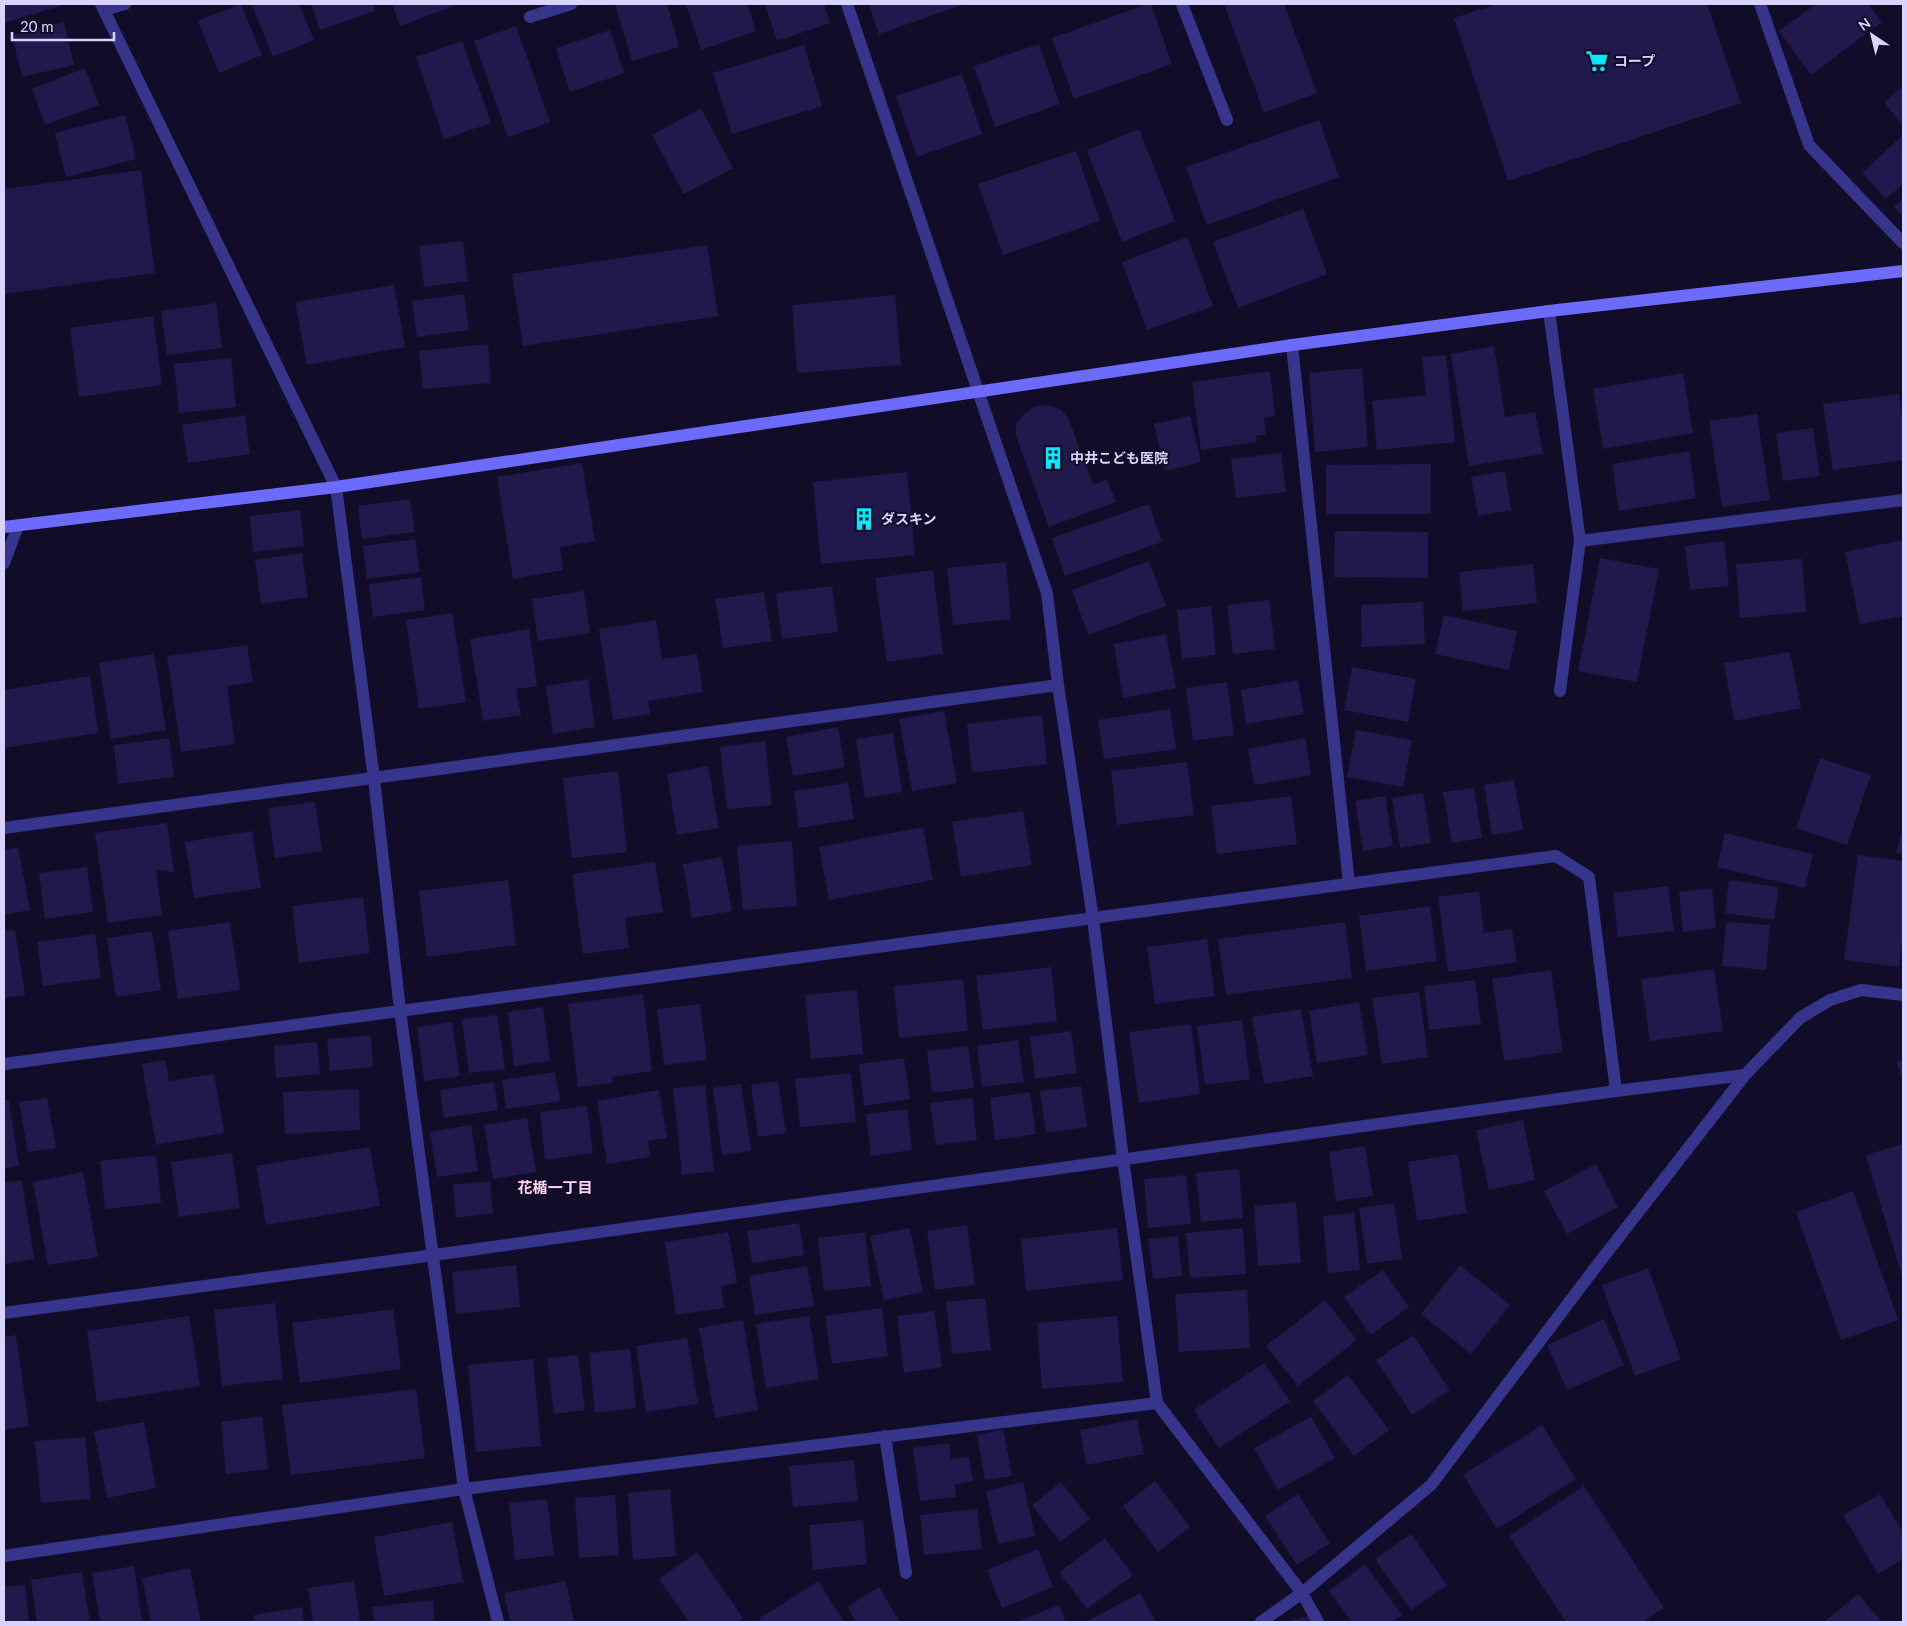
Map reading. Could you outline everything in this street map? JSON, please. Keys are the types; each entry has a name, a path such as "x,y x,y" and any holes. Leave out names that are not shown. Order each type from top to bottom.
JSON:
{"street":[{"path":"124,4 103,7 336,487 374,779 400,1010 464,1489 498,1622"},
{"path":"530,17 570,4"},
{"path":"847,4 1047,593 1058,685 1093,919 1123,1159 1157,1403 1302,1593 1318,1622"},
{"path":"1182,4 1227,120"},
{"path":"1760,4 1809,145 1903,244"},
{"path":"4,527 336,487 1292,345 1549,311 1903,271"},
{"path":"1549,311 1580,541 1560,691"},
{"path":"1292,345 1349,884"},
{"path":"1580,541 1903,500"},
{"path":"4,563 18,526"},
{"path":"4,828 1058,685"},
{"path":"4,1064 1556,856 1589,877 1616,1091"},
{"path":"1261,1622 1302,1593 1431,1485 1744,1075 1800,1018 1830,1000 1861,990 1903,995"},
{"path":"4,1312 434,1255 1616,1091 1744,1075"},
{"path":"4,1556 464,1489 1157,1403"},
{"path":"886,1436 906,1573"}],"building":[{"path":"4,4 59,4 60,6 4,23"},
{"path":"241,4 262,55 219,73 198,21"},
{"path":"259,4 299,4 314,40 273,57 252,6"},
{"path":"311,4 373,4 375,11 320,30"},
{"path":"392,4 453,4 454,6 400,26"},
{"path":"615,4 667,4 679,47 632,61"},
{"path":"686,4 747,4 756,31 701,50"},
{"path":"765,4 824,4 830,23 777,41"},
{"path":"869,4 965,4 879,34"},
{"path":"1151,4 1172,64 1074,99 1052,38"},
{"path":"1224,4 1284,4 1317,93 1264,113"},
{"name":"コープ","path":"1497,4 1707,4 1741,103 1508,181 1454,18"},
{"path":"1816,4 1868,4 1882,22 1811,75 1779,31"},
{"path":"64,22 74,65 22,77 12,35"},
{"path":"516,26 550,122 508,137 474,41"},
{"path":"610,30 624,73 570,92 556,48"},
{"path":"462,41 491,123 444,139 416,57"},
{"path":"1039,44 1060,104 995,127 974,66"},
{"path":"804,45 822,106 732,134 713,73"},
{"path":"85,68 99,105 45,125 32,89"},
{"path":"962,74 982,134 917,157 896,96"},
{"path":"1903,86 1903,126 1884,102"},
{"path":"701,108 733,168 684,194 652,135"},
{"path":"125,115 136,159 66,177 55,133"},
{"path":"1319,120 1339,177 1207,225 1186,167"},
{"path":"1139,129 1175,221 1122,242 1087,150"},
{"path":"1902,136 1903,184 1886,199 1862,173"},
{"path":"1076,151 1100,221 1003,255 978,184"},
{"path":"141,170 155,273 4,294 4,189"},
{"path":"1903,198 1903,217 1894,207"},
{"path":"1303,209 1327,274 1238,308 1213,242"},
{"path":"1187,237 1213,306 1147,330 1122,262"},
{"path":"463,241 468,281 424,287 419,246"},
{"path":"707,245 718,316 523,346 512,274"},
{"path":"394,285 405,347 307,365 295,302"},
{"path":"464,294 469,330 417,337 412,301"},
{"path":"895,295 901,365 797,373 792,305"},
{"path":"216,303 222,348 167,355 161,311"},
{"path":"153,316 162,385 79,397 70,328"},
{"path":"488,344 491,383 423,389 419,351"},
{"path":"1494,346 1505,417 1535,412 1543,454 1469,466 1451,354"},
{"path":"1446,355 1455,442 1377,450 1372,401 1426,395 1422,357"},
{"path":"231,358 236,407 179,413 174,364"},
{"path":"1362,368 1368,447 1315,452 1309,373"},
{"path":"1270,371 1275,416 1264,418 1266,434 1256,436 1256,442 1201,450 1192,382"},
{"path":"1683,373 1693,433 1603,449 1593,389"},
{"path":"1899,394 1903,424 1903,460 1833,470 1823,404"},
{"name":"中井こども医院","path":"1046,405 1059,409 1068,417 1093,485 1107,479 1116,502 1049,527 1016,436 1016,424 1024,414 1034,407"},
{"path":"1757,414 1770,500 1722,507 1709,421"},
{"path":"245,415 250,454 188,463 182,425"},
{"path":"1190,416 1201,462 1165,471 1154,424"},
{"path":"1813,428 1820,476 1783,481 1776,433"},
{"path":"1689,451 1696,498 1619,511 1612,464"},
{"path":"1281,453 1286,492 1236,498 1231,459"},
{"path":"582,463 595,541 560,547 563,570 513,579 497,477"},
{"path":"1431,464 1431,514 1326,514 1326,465"},
{"path":"1505,471 1511,510 1478,516 1471,477"},
{"name":"ダスキン","path":"907,472 915,555 821,564 813,482"},
{"path":"410,499 415,532 362,539 358,506"},
{"path":"1149,504 1162,542 1065,576 1052,538"},
{"path":"300,510 304,546 253,552 250,516"},
{"path":"1335,531 1428,532 1428,578 1334,577"},
{"path":"415,539 420,572 367,579 363,546"},
{"path":"1903,540 1903,616 1860,624 1845,552"},
{"path":"1724,541 1729,586 1690,590 1685,546"},
{"path":"302,553 308,597 261,604 255,560"},
{"path":"1600,558 1659,569 1637,682 1578,671"},
{"path":"1802,559 1806,612 1740,618 1736,564"},
{"path":"1149,561 1166,606 1088,635 1072,590"},
{"path":"1006,562 1011,619 953,625 947,568"},
{"path":"1533,564 1537,603 1463,611 1459,572"},
{"path":"933,570 943,654 887,662 875,578"},
{"path":"421,577 425,610 373,617 369,584"},
{"path":"832,586 838,632 782,639 776,593"},
{"path":"584,591 590,633 538,641 532,599"},
{"path":"764,592 772,641 723,648 715,599"},
{"path":"1269,600 1275,649 1233,654 1227,605"},
{"path":"1423,602 1425,644 1362,647 1361,605"},
{"path":"1211,606 1216,655 1182,659 1177,610"},
{"path":"452,613 466,702 419,709 406,620"},
{"path":"1444,615 1517,631 1509,670 1435,654"},
{"path":"656,620 662,659 697,654 703,692 648,701 650,714 613,720 599,629"},
{"path":"529,629 537,686 516,689 521,715 483,721 470,639"},
{"path":"1166,634 1176,688 1123,698 1114,644"},
{"path":"247,645 253,682 227,686 235,744 181,752 167,656"},
{"path":"1790,652 1801,708 1734,721 1724,663"},
{"path":"154,654 166,730 111,739 99,663"},
{"path":"1352,667 1416,679 1408,722 1344,710"},
{"path":"90,676 98,733 4,748 4,690"},
{"path":"588,679 595,727 553,734 546,686"},
{"path":"1298,680 1304,714 1246,724 1241,690"},
{"path":"1227,682 1234,735 1193,741 1186,688"},
{"path":"1170,709 1176,749 1104,759 1098,720"},
{"path":"944,711 957,783 912,791 899,719"},
{"path":"1042,715 1047,764 972,773 967,724"},
{"path":"838,727 845,767 793,776 786,737"},
{"path":"1356,730 1412,740 1403,787 1347,777"},
{"path":"893,733 902,792 865,798 856,739"},
{"path":"169,738 174,777 118,784 114,745"},
{"path":"1305,738 1311,775 1254,785 1248,749"},
{"path":"765,741 772,805 727,809 720,747"},
{"path":"1820,758 1871,775 1847,845 1796,828"},
{"path":"1187,762 1194,815 1117,825 1111,771"},
{"path":"708,766 719,828 677,835 667,774"},
{"path":"618,771 627,852 572,858 563,778"},
{"path":"1514,780 1523,830 1492,835 1484,785"},
{"path":"848,783 854,819 799,828 794,791"},
{"path":"1474,788 1482,838 1452,843 1443,792"},
{"path":"1423,793 1431,843 1400,848 1392,798"},
{"path":"1291,796 1297,844 1217,854 1211,806"},
{"path":"1385,796 1393,846 1363,851 1355,801"},
{"path":"315,802 322,851 275,858 268,808"},
{"path":"1023,811 1032,865 961,877 952,822"},
{"path":"167,823 174,872 156,870 162,915 108,923 95,833"},
{"path":"923,827 933,880 829,900 819,847"},
{"path":"1903,827 1903,855 1896,853"},
{"path":"252,831 261,888 194,898 185,842"},
{"path":"1725,833 1813,854 1805,888 1717,867"},
{"path":"792,841 797,906 743,910 737,846"},
{"path":"18,847 30,910 4,915 4,850"},
{"path":"1858,855 1903,861 1903,935 1899,967 1844,960"},
{"path":"722,857 732,911 692,918 683,864"},
{"path":"655,862 663,912 625,918 629,948 583,954 572,874"},
{"path":"87,867 93,912 45,919 39,873"},
{"path":"508,880 516,945 427,957 419,891"},
{"path":"1729,880 1779,887 1774,920 1725,913"},
{"path":"1668,886 1674,931 1618,937 1613,893"},
{"path":"1712,888 1716,928 1683,932 1679,892"},
{"path":"1479,891 1484,933 1512,929 1517,962 1448,972 1438,897"},
{"path":"363,897 370,953 299,963 292,906"},
{"path":"1430,906 1437,961 1366,971 1359,916"},
{"path":"230,922 240,990 178,999 168,931"},
{"path":"1345,922 1352,978 1226,995 1218,939"},
{"path":"1726,922 1770,925 1766,970 1722,966"},
{"path":"15,930 25,995 4,998 4,931"},
{"path":"152,931 161,990 116,997 107,938"},
{"path":"95,934 101,978 43,986 37,942"},
{"path":"1207,939 1215,996 1155,1004 1147,947"},
{"path":"1051,967 1057,1021 983,1030 976,976"},
{"path":"1714,969 1723,1031 1650,1041 1641,979"},
{"path":"1551,970 1563,1052 1504,1061 1492,979"},
{"path":"963,979 968,1031 899,1038 894,986"},
{"path":"1475,980 1481,1024 1429,1030 1424,986"},
{"path":"857,990 863,1054 811,1059 805,995"},
{"path":"1419,992 1428,1057 1382,1064 1372,998"},
{"path":"643,994 652,1071 612,1077 613,1083 578,1087 568,1004"},
{"path":"1359,1002 1368,1055 1317,1063 1309,1011"},
{"path":"700,1004 707,1060 664,1065 657,1009"},
{"path":"543,1007 550,1061 514,1066 508,1012"},
{"path":"1301,1009 1313,1076 1264,1084 1252,1017"},
{"path":"497,1015 505,1069 469,1073 462,1019"},
{"path":"1242,1020 1250,1079 1205,1085 1197,1026"},
{"path":"452,1022 460,1076 424,1081 417,1027"},
{"path":"1191,1024 1200,1094 1139,1103 1129,1032"},
{"path":"1071,1031 1077,1073 1035,1079 1030,1037"},
{"path":"371,1035 373,1067 330,1071 327,1039"},
{"path":"1018,1040 1024,1082 982,1087 977,1046"},
{"path":"317,1042 320,1074 276,1078 274,1046"},
{"path":"968,1046 974,1088 932,1093 927,1051"},
{"path":"904,1058 910,1099 864,1106 859,1064"},
{"path":"165,1060 169,1081 214,1074 224,1133 156,1145 142,1064"},
{"path":"1903,1060 1903,1082 1897,1062"},
{"path":"555,1072 560,1101 506,1109 502,1080"},
{"path":"851,1073 856,1122 800,1127 795,1079"},
{"path":"778,1081 786,1133 758,1137 751,1085"},
{"path":"494,1082 498,1110 444,1118 440,1090"},
{"path":"741,1084 751,1151 722,1155 713,1088"},
{"path":"705,1085 714,1171 682,1175 673,1088"},
{"path":"1081,1086 1087,1127 1046,1133 1040,1091"},
{"path":"359,1089 360,1130 285,1134 283,1092"},
{"path":"659,1090 667,1138 648,1141 650,1157 607,1164 597,1101"},
{"path":"1030,1092 1036,1134 995,1140 990,1098"},
{"path":"47,1098 56,1148 28,1152 19,1102"},
{"path":"972,1098 977,1140 936,1145 930,1103"},
{"path":"4,1100 9,1100 19,1166 4,1169"},
{"path":"587,1106 593,1153 545,1160 540,1112"},
{"path":"907,1109 912,1150 871,1156 866,1114"},
{"path":"527,1118 536,1172 493,1179 484,1125"},
{"path":"1523,1120 1535,1180 1489,1190 1476,1130"},
{"path":"471,1125 478,1171 437,1177 430,1132"},
{"path":"1903,1144 1903,1280 1866,1155"},
{"path":"1365,1146 1373,1196 1336,1201 1329,1152"},
{"path":"370,1147 380,1206 266,1225 256,1166"},
{"path":"232,1153 240,1208 179,1217 171,1162"},
{"path":"1458,1154 1467,1213 1417,1221 1408,1162"},
{"path":"156,1155 161,1203 105,1209 100,1161"},
{"path":"1596,1164 1618,1207 1567,1234 1544,1191"},
{"path":"1239,1169 1243,1218 1201,1222 1196,1173"},
{"path":"83,1172 98,1257 48,1265 33,1182"},
{"path":"1186,1175 1191,1224 1148,1228 1144,1179"},
{"path":"22,1180 34,1259 4,1264 4,1182"},
{"path":"490,1181 493,1213 456,1218 453,1185"},
{"path":"1853,1191 1898,1320 1841,1340 1796,1212"},
{"path":"1296,1202 1301,1263 1258,1266 1254,1206"},
{"path":"1394,1203 1402,1259 1367,1264 1359,1208"},
{"path":"1354,1213 1360,1270 1328,1273 1323,1216"},
{"path":"799,1223 804,1255 752,1263 747,1231"},
{"path":"967,1225 975,1285 935,1290 927,1231"},
{"path":"910,1228 923,1292 884,1300 870,1236"},
{"path":"1117,1228 1123,1280 1026,1291 1021,1239"},
{"path":"1243,1228 1246,1274 1190,1278 1186,1233"},
{"path":"728,1232 737,1283 721,1286 724,1308 676,1315 665,1242"},
{"path":"865,1232 871,1286 824,1291 818,1238"},
{"path":"1178,1236 1182,1276 1153,1279 1148,1239"},
{"path":"516,1265 520,1307 456,1314 452,1272"},
{"path":"1460,1265 1510,1305 1471,1354 1421,1314"},
{"path":"807,1266 814,1306 755,1315 749,1276"},
{"path":"1648,1268 1681,1359 1635,1376 1602,1285"},
{"path":"1383,1270 1409,1307 1371,1335 1344,1297"},
{"path":"1247,1290 1250,1348 1179,1352 1175,1294"},
{"path":"985,1298 991,1350 952,1354 946,1302"},
{"path":"1325,1300 1357,1340 1298,1386 1266,1346"},
{"path":"275,1303 283,1379 222,1386 214,1310"},
{"path":"882,1308 888,1356 832,1364 825,1316"},
{"path":"393,1309 401,1369 300,1383 292,1323"},
{"path":"934,1311 942,1367 904,1373 897,1316"},
{"path":"189,1316 200,1386 97,1402 87,1331"},
{"path":"809,1316 819,1379 766,1388 756,1324"},
{"path":"1117,1316 1123,1382 1042,1389 1037,1323"},
{"path":"1604,1319 1624,1365 1567,1390 1547,1345"},
{"path":"743,1320 758,1410 715,1418 699,1328"},
{"path":"16,1335 29,1426 4,1430 4,1337"},
{"path":"1413,1335 1450,1390 1412,1415 1376,1360"},
{"path":"687,1338 698,1404 646,1412 636,1346"},
{"path":"630,1349 636,1408 595,1413 589,1353"},
{"path":"578,1355 585,1410 554,1414 547,1358"},
{"path":"533,1359 541,1446 476,1452 468,1365"},
{"path":"1264,1363 1290,1401 1219,1448 1194,1410"},
{"path":"1348,1375 1389,1430 1354,1456 1313,1401"},
{"path":"416,1389 425,1458 291,1475 282,1405"},
{"path":"262,1416 268,1469 226,1474 221,1422"},
{"path":"1311,1417 1335,1458 1278,1490 1254,1448"},
{"path":"1137,1419 1144,1454 1086,1465 1080,1430"},
{"path":"144,1422 156,1488 107,1498 94,1431"},
{"path":"1542,1425 1576,1479 1497,1529 1463,1475"},
{"path":"1003,1429 1012,1476 985,1480 977,1435"},
{"path":"85,1437 91,1499 41,1503 35,1441"},
{"path":"949,1443 951,1459 969,1457 973,1481 955,1484 956,1497 920,1501 913,1448"},
{"path":"854,1460 858,1501 793,1507 789,1466"},
{"path":"1155,1481 1190,1527 1158,1552 1123,1506"},
{"path":"1023,1482 1035,1536 998,1544 986,1491"},
{"path":"1061,1482 1090,1519 1060,1542 1032,1505"},
{"path":"1584,1486 1664,1608 1642,1622 1566,1622 1509,1536"},
{"path":"670,1489 676,1556 633,1560 628,1493"},
{"path":"1298,1494 1330,1543 1297,1565 1265,1516"},
{"path":"1880,1494 1903,1533 1903,1559 1878,1574 1843,1515"},
{"path":"615,1495 619,1555 579,1558 575,1498"},
{"path":"547,1499 554,1555 515,1560 509,1503"},
{"path":"977,1509 982,1549 924,1555 920,1515"},
{"path":"863,1520 867,1564 813,1570 809,1525"},
{"path":"452,1522 463,1582 384,1596 374,1537"},
{"path":"1411,1534 1447,1585 1411,1610 1375,1559"},
{"path":"1105,1538 1133,1575 1087,1609 1059,1572"},
{"path":"1038,1549 1053,1587 1002,1608 987,1570"},
{"path":"697,1552 743,1618 737,1622 689,1622 659,1579"},
{"path":"1365,1564 1402,1615 1392,1622 1352,1622 1329,1591"},
{"path":"134,1566 142,1622 100,1622 92,1573"},
{"path":"190,1568 201,1622 151,1622 142,1578"},
{"path":"82,1572 90,1622 37,1622 31,1580"},
{"path":"354,1581 360,1622 313,1622 308,1588"},
{"path":"566,1581 574,1622 510,1622 504,1593"},
{"path":"818,1581 844,1622 761,1622 759,1619"},
{"path":"25,1585 29,1622 4,1622 4,1587"},
{"path":"879,1587 900,1622 856,1622 847,1607"},
{"path":"1140,1593 1156,1622 1086,1622"},
{"path":"1858,1594 1882,1622 1824,1622"},
{"path":"433,1600 435,1622 374,1622 372,1607"},
{"path":"1059,1605 1066,1622 1016,1622"},
{"path":"302,1607 304,1622 255,1622 254,1615"},
{"path":"1309,1616 1310,1622 1285,1622"}],"place":[{"name":"コープ","path":"1597,61"},
{"name":"中井こども医院","path":"1053,458"},
{"name":"ダスキン","path":"864,519"}],"district":[{"name":"花楯一丁目","path":"555,1188"}]}
